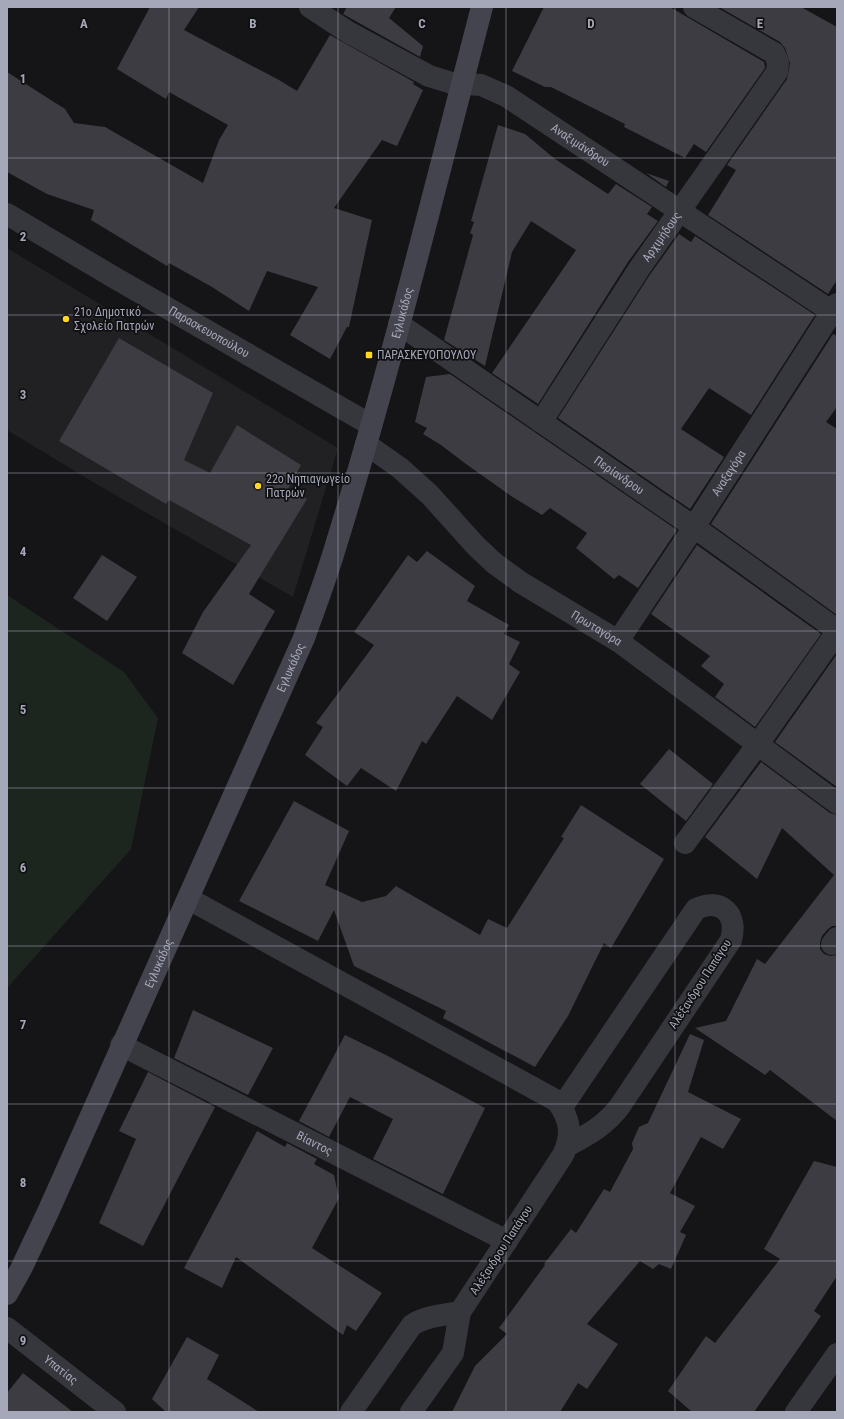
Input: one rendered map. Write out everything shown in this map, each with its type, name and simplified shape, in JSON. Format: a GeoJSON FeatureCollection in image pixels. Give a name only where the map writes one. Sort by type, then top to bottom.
{"type":"FeatureCollection","features":[{"type":"Feature","properties":{"kind":"main road","name":"Εγλυκάδος"},"geometry":{"type":"LineString","coordinates":[[7,1294],[21,1269],[121,1045],[189,899],[304,638],[336,546],[369,434],[482,7]]}},
{"type":"Feature","properties":{"kind":"street","name":"Αναξιμάνδρου"},"geometry":{"type":"LineString","coordinates":[[310,7],[348,32],[420,72],[442,81],[481,85],[506,96],[680,211],[835,310]]}},
{"type":"Feature","properties":{"kind":"street","name":"Αρχιμήδους"},"geometry":{"type":"LineString","coordinates":[[541,422],[639,269],[777,72],[778,62],[774,53],[694,7]]}},
{"type":"Feature","properties":{"kind":"street","name":"Παρασκευοπούλου"},"geometry":{"type":"LineString","coordinates":[[7,214],[115,278],[369,434]]}},
{"type":"Feature","properties":{"kind":"street","name":"Αναξαγόρα"},"geometry":{"type":"LineString","coordinates":[[618,641],[835,310]]}},
{"type":"Feature","properties":{"kind":"street","name":"Περίανδρου"},"geometry":{"type":"LineString","coordinates":[[399,324],[694,527],[837,631]]}},
{"type":"Feature","properties":{"kind":"street","name":"Πρωταγόρα"},"geometry":{"type":"LineString","coordinates":[[369,434],[400,468],[424,490],[494,562],[520,582],[618,641],[837,804]]}},
{"type":"Feature","properties":{"kind":"street"},"geometry":{"type":"LineString","coordinates":[[685,843],[758,744],[837,631]]}},
{"type":"Feature","properties":{"kind":"street"},"geometry":{"type":"LineString","coordinates":[[189,899],[559,1104]]}},
{"type":"Feature","properties":{"kind":"street","name":"Αλέξανδρου Παπάγου"},"geometry":{"type":"LineString","coordinates":[[411,1412],[453,1353],[460,1312],[563,1155],[567,1146],[569,1126],[566,1116],[559,1104],[696,909],[711,904],[719,906],[727,912],[732,921],[734,930],[731,940],[614,1113],[601,1127],[567,1146]]}},
{"type":"Feature","properties":{"kind":"street","name":"Βίαντος"},"geometry":{"type":"LineString","coordinates":[[121,1045],[507,1241]]}},
{"type":"Feature","properties":{"kind":"street"},"geometry":{"type":"LineString","coordinates":[[351,1412],[412,1325],[423,1319],[460,1312]]}},
{"type":"Feature","properties":{"kind":"street","name":"Υπατίας"},"geometry":{"type":"LineString","coordinates":[[7,1328],[115,1412]]}},
{"type":"Feature","properties":{"kind":"street"},"geometry":{"type":"LineString","coordinates":[[796,1412],[837,1354]]}},
{"type":"Feature","properties":{"kind":"shaded area","name":"21ο Δημοτικό Σχολείο Πατρών"},"geometry":{"type":"Polygon","coordinates":[[[7,248],[338,448],[293,597],[98,485],[7,430],[7,248]]]}},
{"type":"Feature","properties":{"kind":"shaded area"},"geometry":{"type":"Polygon","coordinates":[[[7,595],[124,672],[158,718],[131,849],[7,988],[7,595]]]}},
{"type":"Feature","properties":{"kind":"building"},"geometry":{"type":"Polygon","coordinates":[[[150,7],[199,7],[184,30],[297,91],[330,35],[414,82],[413,84],[423,90],[397,146],[382,140],[334,208],[372,220],[349,327],[347,327],[330,359],[290,335],[318,287],[267,271],[249,311],[212,287],[169,263],[167,266],[91,220],[94,210],[47,194],[7,172],[7,72],[65,109],[74,123],[105,127],[203,183],[219,140],[228,125],[169,92],[166,99],[117,69],[150,7]]]}},
{"type":"Feature","properties":{"kind":"building"},"geometry":{"type":"Polygon","coordinates":[[[347,7],[396,7],[389,18],[423,46],[420,57],[343,14],[347,7]]]}},
{"type":"Feature","properties":{"kind":"building"},"geometry":{"type":"Polygon","coordinates":[[[544,7],[670,7],[764,62],[765,68],[706,152],[694,144],[685,158],[624,127],[625,124],[551,87],[545,87],[512,71],[544,7]]]}},
{"type":"Feature","properties":{"kind":"building"},"geometry":{"type":"Polygon","coordinates":[[[719,7],[801,7],[837,27],[837,280],[828,294],[708,215],[736,170],[727,165],[787,79],[790,63],[785,48],[780,42],[719,7]]]}},
{"type":"Feature","properties":{"kind":"building"},"geometry":{"type":"Polygon","coordinates":[[[498,125],[525,134],[555,159],[608,194],[616,184],[652,207],[647,214],[658,221],[628,262],[538,404],[492,373],[576,250],[531,221],[512,252],[485,366],[444,340],[473,235],[470,233],[474,222],[471,221],[498,125]]]}},
{"type":"Feature","properties":{"kind":"building"},"geometry":{"type":"Polygon","coordinates":[[[646,173],[669,181],[666,187],[646,173]]]}},
{"type":"Feature","properties":{"kind":"building"},"geometry":{"type":"Polygon","coordinates":[[[679,234],[691,242],[695,236],[815,315],[751,415],[709,388],[681,429],[724,457],[690,509],[558,418],[649,276],[679,234]]]}},
{"type":"Feature","properties":{"kind":"building"},"geometry":{"type":"Polygon","coordinates":[[[833,334],[837,336],[837,407],[826,422],[837,429],[837,615],[711,524],[833,334]]]}},
{"type":"Feature","properties":{"kind":"building"},"geometry":{"type":"Polygon","coordinates":[[[119,338],[213,393],[184,460],[210,473],[237,425],[301,465],[288,489],[307,499],[249,594],[275,611],[233,685],[182,653],[203,612],[251,545],[169,500],[166,504],[59,441],[119,338]]]}},
{"type":"Feature","properties":{"kind":"building"},"geometry":{"type":"Polygon","coordinates":[[[450,374],[677,530],[638,588],[619,575],[614,579],[576,548],[587,533],[550,508],[542,515],[511,496],[441,445],[423,434],[427,428],[415,422],[426,377],[450,374]]]}},
{"type":"Feature","properties":{"kind":"building"},"geometry":{"type":"Polygon","coordinates":[[[697,545],[821,634],[755,727],[715,697],[724,684],[701,666],[710,656],[651,614],[697,545]]]}},
{"type":"Feature","properties":{"kind":"building"},"geometry":{"type":"Polygon","coordinates":[[[427,551],[475,586],[467,601],[509,625],[504,634],[520,642],[509,664],[520,672],[492,720],[457,696],[426,744],[422,741],[396,791],[361,768],[347,786],[305,755],[323,727],[316,723],[374,645],[354,632],[408,555],[417,562],[427,551]]]}},
{"type":"Feature","properties":{"kind":"building"},"geometry":{"type":"Polygon","coordinates":[[[102,555],[137,577],[107,621],[73,598],[102,555]]]}},
{"type":"Feature","properties":{"kind":"building"},"geometry":{"type":"Polygon","coordinates":[[[837,654],[837,787],[775,742],[837,654]]]}},
{"type":"Feature","properties":{"kind":"building"},"geometry":{"type":"Polygon","coordinates":[[[669,749],[713,784],[686,821],[640,784],[669,749]]]}},
{"type":"Feature","properties":{"kind":"building"},"geometry":{"type":"Polygon","coordinates":[[[761,762],[830,813],[837,815],[837,926],[832,926],[822,936],[820,949],[824,954],[830,956],[837,955],[837,1121],[770,1070],[765,1075],[695,1028],[726,1021],[757,959],[765,964],[834,875],[782,828],[757,879],[705,837],[761,762]]]}},
{"type":"Feature","properties":{"kind":"building"},"geometry":{"type":"Polygon","coordinates":[[[294,801],[349,831],[325,885],[362,902],[386,896],[396,886],[480,935],[488,919],[507,928],[564,838],[561,837],[581,805],[664,859],[611,948],[604,943],[568,1016],[535,1067],[443,1018],[446,1011],[354,966],[334,910],[318,941],[239,901],[294,801]]]}},
{"type":"Feature","properties":{"kind":"building"},"geometry":{"type":"Polygon","coordinates":[[[193,1010],[273,1048],[248,1095],[174,1058],[193,1010]]]}},
{"type":"Feature","properties":{"kind":"building"},"geometry":{"type":"Polygon","coordinates":[[[690,1034],[704,1040],[688,1092],[741,1119],[723,1149],[701,1137],[670,1193],[695,1206],[680,1232],[686,1235],[671,1269],[659,1264],[653,1269],[640,1261],[587,1324],[618,1344],[587,1389],[578,1383],[560,1412],[452,1412],[475,1366],[507,1334],[499,1328],[545,1265],[544,1264],[571,1229],[576,1233],[604,1189],[610,1192],[633,1149],[632,1143],[639,1127],[648,1123],[690,1034]]]}},
{"type":"Feature","properties":{"kind":"building"},"geometry":{"type":"Polygon","coordinates":[[[345,1035],[386,1055],[485,1108],[443,1194],[373,1159],[393,1119],[350,1097],[329,1137],[299,1121],[345,1035]]]}},
{"type":"Feature","properties":{"kind":"building"},"geometry":{"type":"Polygon","coordinates":[[[148,1072],[215,1107],[143,1246],[99,1223],[136,1139],[119,1131],[148,1072]]]}},
{"type":"Feature","properties":{"kind":"building"},"geometry":{"type":"Polygon","coordinates":[[[257,1131],[285,1147],[287,1143],[317,1159],[314,1164],[334,1175],[339,1198],[312,1248],[382,1293],[356,1331],[347,1325],[343,1335],[236,1257],[222,1288],[184,1268],[257,1131]]]}},
{"type":"Feature","properties":{"kind":"building"},"geometry":{"type":"Polygon","coordinates":[[[814,1161],[837,1167],[837,1276],[814,1311],[821,1316],[754,1412],[692,1412],[668,1391],[706,1336],[715,1343],[780,1259],[764,1249],[814,1161]]]}},
{"type":"Feature","properties":{"kind":"building"},"geometry":{"type":"Polygon","coordinates":[[[187,1337],[219,1355],[207,1379],[259,1412],[166,1412],[152,1399],[187,1337]]]}},
{"type":"Feature","properties":{"kind":"building"},"geometry":{"type":"Polygon","coordinates":[[[23,1373],[73,1412],[7,1412],[7,1393],[23,1373]]]}},
{"type":"Feature","properties":{"kind":"place","name":"21ο Δημοτικό Σχολείο Πατρών"},"geometry":{"type":"Point","coordinates":[66,319]}},
{"type":"Feature","properties":{"kind":"place","name":"ΠΑΡΑΣΚΕΥΟΠΟΥΛΟΥ"},"geometry":{"type":"Point","coordinates":[369,355]}},
{"type":"Feature","properties":{"kind":"place","name":"22ο Νηπιαγωγείο Πατρών"},"geometry":{"type":"Point","coordinates":[258,486]}}]}
